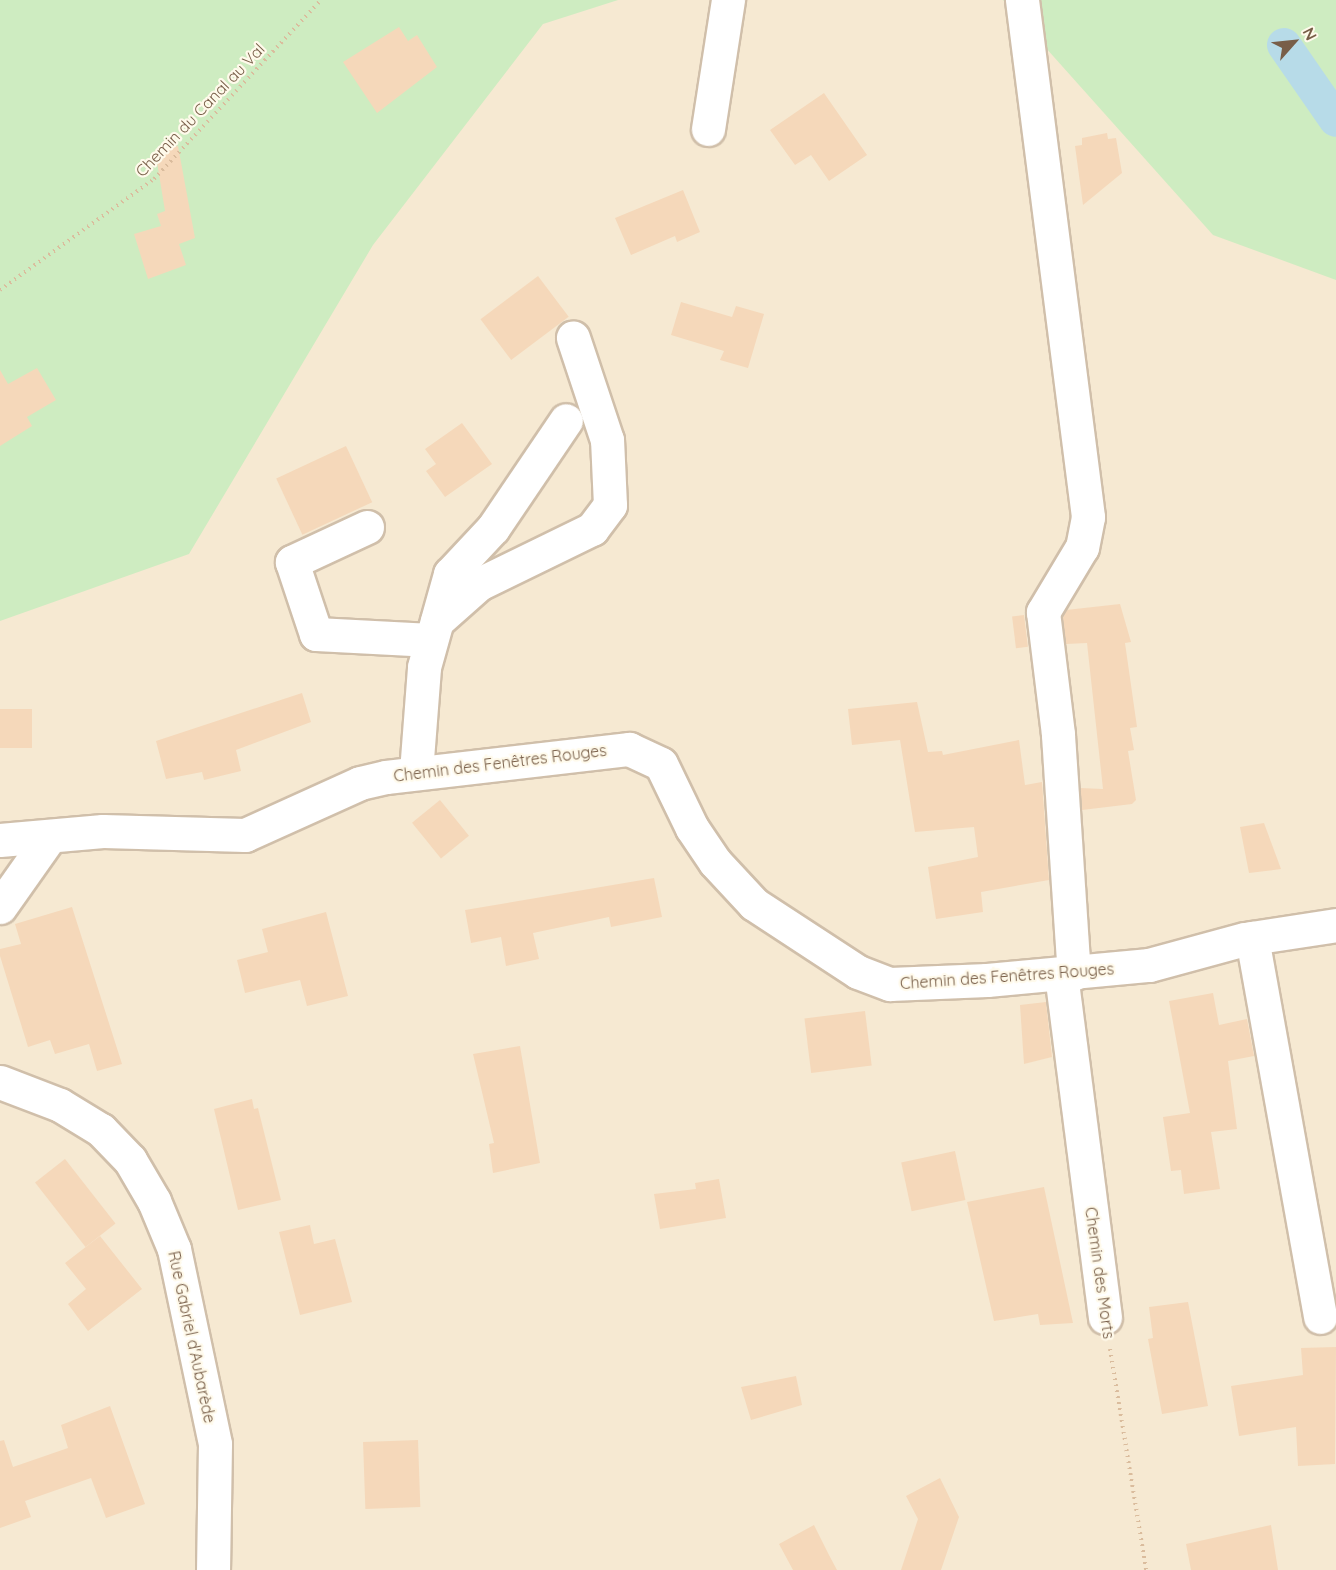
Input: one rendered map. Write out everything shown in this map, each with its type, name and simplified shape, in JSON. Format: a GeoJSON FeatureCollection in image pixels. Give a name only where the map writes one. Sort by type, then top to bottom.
{"type":"FeatureCollection","features":[{"type":"Feature","properties":{"kind":"street"},"geometry":{"type":"LineString","coordinates":[[708,129],[728,0]]}},
{"type":"Feature","properties":{"kind":"street","name":"Chemin des Morts"},"geometry":{"type":"LineString","coordinates":[[1022,0],[1088,517],[1082,547],[1043,612],[1058,735],[1067,974],[1105,1317]]}},
{"type":"Feature","properties":{"kind":"street"},"geometry":{"type":"LineString","coordinates":[[367,526],[292,562],[316,634],[434,631],[479,584],[592,529],[610,505],[607,440],[573,338]]}},
{"type":"Feature","properties":{"kind":"street"},"geometry":{"type":"LineString","coordinates":[[416,772],[424,667],[450,574],[493,528],[566,420]]}},
{"type":"Feature","properties":{"kind":"street","name":"Chemin des Fenêtres Rouges"},"geometry":{"type":"LineString","coordinates":[[0,840],[48,839],[103,831],[245,835],[360,783],[416,772],[577,752],[628,749],[649,755],[673,781],[692,828],[715,862],[746,896],[858,972],[890,984],[1067,974],[1149,965],[1252,938],[1336,925]]}},
{"type":"Feature","properties":{"kind":"street"},"geometry":{"type":"LineString","coordinates":[[0,907],[48,839]]}},
{"type":"Feature","properties":{"kind":"street"},"geometry":{"type":"LineString","coordinates":[[1252,938],[1320,1317]]}},
{"type":"Feature","properties":{"kind":"street","name":"Rue Gabriel d'Aubarède"},"geometry":{"type":"LineString","coordinates":[[0,1082],[60,1105],[101,1130],[130,1160],[154,1201],[174,1249],[215,1444],[213,1570]]}},
{"type":"Feature","properties":{"kind":"path","name":"Chemin du Canal au Val"},"geometry":{"type":"LineString","coordinates":[[0,290],[154,179],[321,0]]}},
{"type":"Feature","properties":{"kind":"path","name":"Chemin des Morts"},"geometry":{"type":"LineString","coordinates":[[1105,1317],[1146,1570]]}},
{"type":"Feature","properties":{"kind":"shaded area"},"geometry":{"type":"Polygon","coordinates":[[[0,0],[1336,0],[1336,1570],[0,1570],[0,0]]]}},
{"type":"Feature","properties":{"kind":"green space"},"geometry":{"type":"Polygon","coordinates":[[[0,0],[618,0],[543,24],[373,245],[189,554],[0,621],[0,0]]]}},
{"type":"Feature","properties":{"kind":"green space"},"geometry":{"type":"Polygon","coordinates":[[[1003,0],[1336,0],[1336,280],[1213,235],[1003,0]]]}},
{"type":"Feature","properties":{"kind":"building"},"geometry":{"type":"Polygon","coordinates":[[[399,27],[408,41],[417,35],[437,67],[377,113],[343,62],[399,27]]]}},
{"type":"Feature","properties":{"kind":"building"},"geometry":{"type":"Polygon","coordinates":[[[824,93],[867,155],[829,181],[811,155],[795,165],[770,130],[824,93]]]}},
{"type":"Feature","properties":{"kind":"building"},"geometry":{"type":"Polygon","coordinates":[[[1107,133],[1108,139],[1116,138],[1122,173],[1083,205],[1075,146],[1082,145],[1082,138],[1107,133]]]}},
{"type":"Feature","properties":{"kind":"building"},"geometry":{"type":"Polygon","coordinates":[[[178,146],[195,238],[179,244],[186,265],[148,279],[134,234],[161,226],[157,214],[165,211],[155,150],[178,146]]]}},
{"type":"Feature","properties":{"kind":"building"},"geometry":{"type":"Polygon","coordinates":[[[683,190],[700,232],[677,242],[675,236],[631,255],[615,218],[683,190]]]}},
{"type":"Feature","properties":{"kind":"building"},"geometry":{"type":"Polygon","coordinates":[[[538,276],[569,317],[511,360],[480,319],[538,276]]]}},
{"type":"Feature","properties":{"kind":"building"},"geometry":{"type":"Polygon","coordinates":[[[681,302],[732,317],[736,306],[764,314],[748,368],[720,360],[724,351],[671,335],[681,302]]]}},
{"type":"Feature","properties":{"kind":"building"},"geometry":{"type":"Polygon","coordinates":[[[37,368],[56,400],[27,417],[32,426],[0,446],[0,370],[8,384],[37,368]]]}},
{"type":"Feature","properties":{"kind":"building"},"geometry":{"type":"Polygon","coordinates":[[[462,423],[492,464],[445,497],[426,471],[436,464],[425,449],[462,423]]]}},
{"type":"Feature","properties":{"kind":"building"},"geometry":{"type":"Polygon","coordinates":[[[346,446],[372,502],[302,535],[276,479],[346,446]]]}},
{"type":"Feature","properties":{"kind":"building"},"geometry":{"type":"Polygon","coordinates":[[[1120,604],[1131,642],[1125,643],[1137,727],[1130,728],[1134,750],[1128,751],[1136,800],[1132,804],[1082,810],[1080,788],[1103,789],[1087,643],[1066,644],[1062,616],[1066,610],[1120,604]]]}},
{"type":"Feature","properties":{"kind":"building"},"geometry":{"type":"Polygon","coordinates":[[[1024,615],[1028,647],[1016,648],[1012,616],[1024,615]]]}},
{"type":"Feature","properties":{"kind":"building"},"geometry":{"type":"Polygon","coordinates":[[[302,693],[311,722],[236,750],[241,771],[204,780],[202,772],[166,779],[156,741],[302,693]]]}},
{"type":"Feature","properties":{"kind":"building"},"geometry":{"type":"Polygon","coordinates":[[[917,702],[928,752],[942,751],[943,755],[1019,740],[1025,785],[1042,782],[1049,880],[981,892],[983,912],[936,919],[928,867],[978,857],[974,827],[915,832],[900,740],[852,745],[848,709],[917,702]]]}},
{"type":"Feature","properties":{"kind":"building"},"geometry":{"type":"Polygon","coordinates":[[[0,709],[32,709],[32,748],[0,748],[0,709]]]}},
{"type":"Feature","properties":{"kind":"building"},"geometry":{"type":"Polygon","coordinates":[[[440,800],[469,836],[441,858],[412,823],[440,800]]]}},
{"type":"Feature","properties":{"kind":"building"},"geometry":{"type":"Polygon","coordinates":[[[1264,823],[1281,869],[1249,873],[1240,827],[1264,823]]]}},
{"type":"Feature","properties":{"kind":"building"},"geometry":{"type":"Polygon","coordinates":[[[654,878],[662,917],[611,927],[609,917],[533,933],[539,959],[506,966],[501,937],[471,943],[465,910],[654,878]]]}},
{"type":"Feature","properties":{"kind":"building"},"geometry":{"type":"Polygon","coordinates":[[[72,907],[122,1064],[97,1071],[89,1044],[55,1054],[50,1040],[28,1047],[0,956],[0,949],[21,944],[15,924],[72,907]]]}},
{"type":"Feature","properties":{"kind":"building"},"geometry":{"type":"Polygon","coordinates":[[[326,912],[348,996],[307,1006],[300,980],[245,993],[237,960],[268,952],[262,929],[326,912]]]}},
{"type":"Feature","properties":{"kind":"building"},"geometry":{"type":"Polygon","coordinates":[[[1213,993],[1219,1025],[1247,1019],[1254,1056],[1228,1061],[1237,1129],[1211,1132],[1220,1189],[1184,1194],[1181,1170],[1171,1171],[1163,1117],[1190,1113],[1169,1001],[1213,993]]]}},
{"type":"Feature","properties":{"kind":"building"},"geometry":{"type":"Polygon","coordinates":[[[1046,1002],[1052,1057],[1024,1064],[1020,1005],[1046,1002]]]}},
{"type":"Feature","properties":{"kind":"building"},"geometry":{"type":"Polygon","coordinates":[[[865,1011],[872,1066],[811,1073],[804,1018],[865,1011]]]}},
{"type":"Feature","properties":{"kind":"building"},"geometry":{"type":"Polygon","coordinates":[[[520,1046],[540,1163],[493,1173],[489,1144],[494,1143],[473,1054],[520,1046]]]}},
{"type":"Feature","properties":{"kind":"building"},"geometry":{"type":"Polygon","coordinates":[[[252,1099],[254,1109],[258,1108],[281,1200],[238,1210],[214,1109],[252,1099]]]}},
{"type":"Feature","properties":{"kind":"building"},"geometry":{"type":"Polygon","coordinates":[[[955,1151],[965,1200],[912,1211],[901,1162],[955,1151]]]}},
{"type":"Feature","properties":{"kind":"building"},"geometry":{"type":"Polygon","coordinates":[[[65,1159],[115,1224],[86,1247],[35,1182],[65,1159]]]}},
{"type":"Feature","properties":{"kind":"building"},"geometry":{"type":"Polygon","coordinates":[[[719,1179],[726,1218],[660,1229],[654,1194],[696,1189],[695,1183],[719,1179]]]}},
{"type":"Feature","properties":{"kind":"building"},"geometry":{"type":"Polygon","coordinates":[[[1044,1187],[1073,1323],[1040,1325],[1038,1314],[994,1321],[967,1202],[1044,1187]]]}},
{"type":"Feature","properties":{"kind":"building"},"geometry":{"type":"Polygon","coordinates":[[[310,1225],[314,1244],[335,1239],[352,1302],[300,1315],[279,1232],[310,1225]]]}},
{"type":"Feature","properties":{"kind":"building"},"geometry":{"type":"Polygon","coordinates":[[[100,1236],[142,1289],[88,1331],[68,1304],[86,1289],[65,1263],[100,1236]]]}},
{"type":"Feature","properties":{"kind":"building"},"geometry":{"type":"Polygon","coordinates":[[[1188,1302],[1208,1406],[1162,1414],[1148,1339],[1153,1338],[1149,1307],[1188,1302]]]}},
{"type":"Feature","properties":{"kind":"building"},"geometry":{"type":"Polygon","coordinates":[[[1336,1347],[1335,1464],[1298,1466],[1296,1427],[1239,1436],[1231,1386],[1303,1375],[1301,1348],[1336,1347]]]}},
{"type":"Feature","properties":{"kind":"building"},"geometry":{"type":"Polygon","coordinates":[[[796,1376],[802,1405],[751,1420],[741,1387],[796,1376]]]}},
{"type":"Feature","properties":{"kind":"building"},"geometry":{"type":"Polygon","coordinates":[[[110,1406],[145,1504],[106,1518],[91,1478],[25,1501],[31,1517],[0,1528],[0,1441],[4,1440],[13,1467],[68,1448],[61,1425],[110,1406]]]}},
{"type":"Feature","properties":{"kind":"building"},"geometry":{"type":"Polygon","coordinates":[[[418,1440],[420,1507],[365,1509],[363,1442],[418,1440]]]}},
{"type":"Feature","properties":{"kind":"building"},"geometry":{"type":"Polygon","coordinates":[[[940,1478],[959,1517],[941,1570],[901,1570],[918,1519],[906,1496],[940,1478]]]}},
{"type":"Feature","properties":{"kind":"building"},"geometry":{"type":"Polygon","coordinates":[[[814,1525],[837,1570],[793,1570],[779,1544],[814,1525]]]}},
{"type":"Feature","properties":{"kind":"building"},"geometry":{"type":"Polygon","coordinates":[[[1271,1525],[1278,1570],[1191,1570],[1186,1544],[1271,1525]]]}},
{"type":"Feature","properties":{"kind":"waterway"},"geometry":{"type":"LineString","coordinates":[[1284,45],[1336,120]]}}]}
